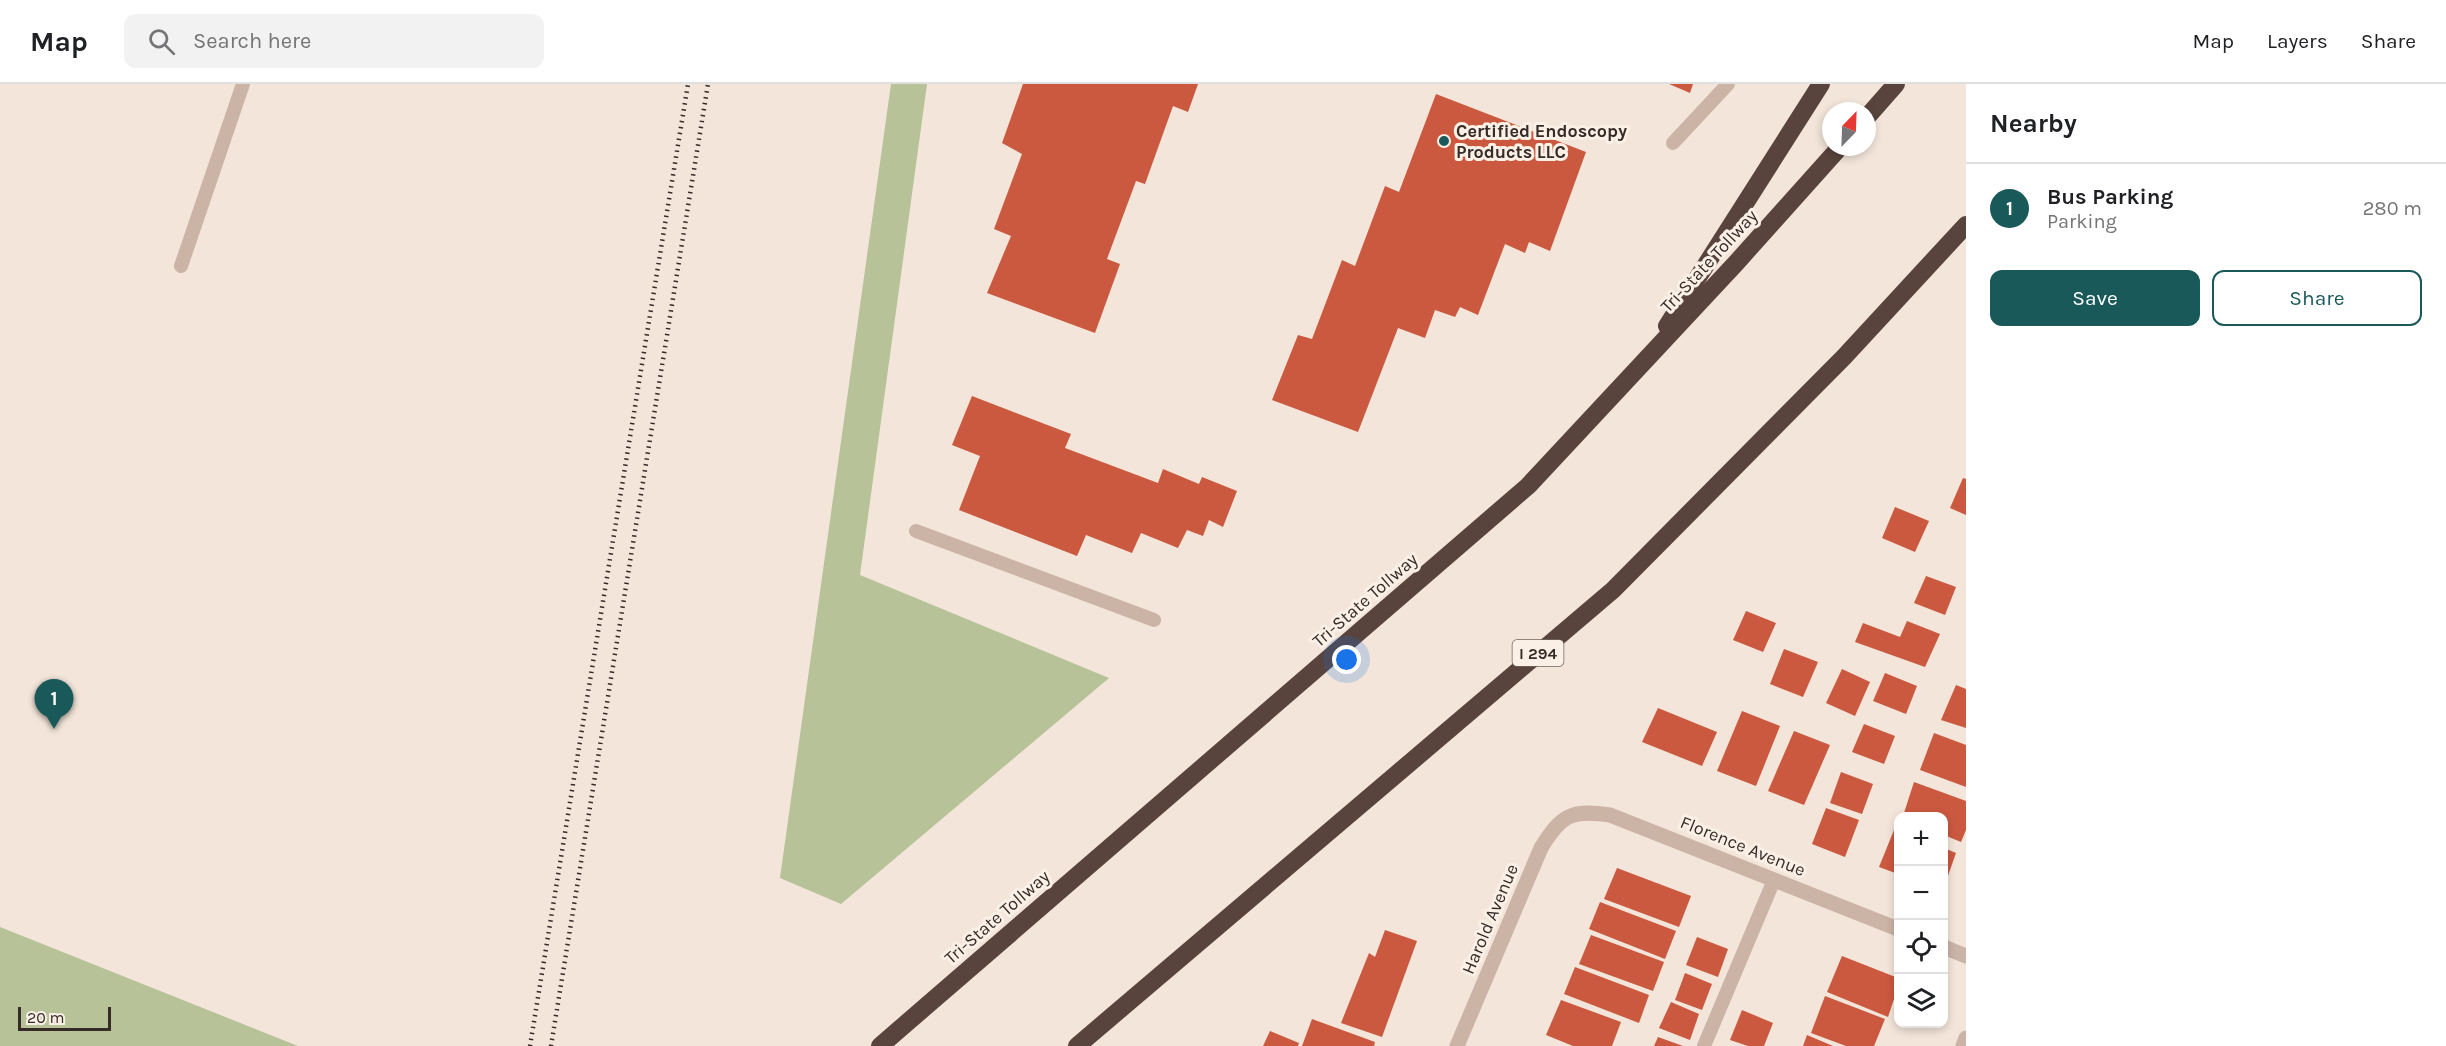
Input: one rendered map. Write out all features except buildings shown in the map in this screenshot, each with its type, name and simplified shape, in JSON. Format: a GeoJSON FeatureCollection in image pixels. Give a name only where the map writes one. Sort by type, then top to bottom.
{"type":"FeatureCollection","features":[{"type":"Feature","properties":{"kind":"highway"},"geometry":{"type":"LineString","coordinates":[[1641,365],[1821,84]]}},
{"type":"Feature","properties":{"kind":"highway"},"geometry":{"type":"LineString","coordinates":[[1876,107],[1896,84]]}},
{"type":"Feature","properties":{"kind":"highway","name":"Tri-State Tollway"},"geometry":{"type":"LineString","coordinates":[[880,1046],[1528,486],[1737,262],[1832,156]]}},
{"type":"Feature","properties":{"kind":"highway","name":"I 294"},"geometry":{"type":"LineString","coordinates":[[1077,1046],[1613,590],[1844,357],[1966,225]]}},
{"type":"Feature","properties":{"kind":"street","name":"Florence Avenue"},"geometry":{"type":"LineString","coordinates":[[1570,815],[1589,812],[1610,815],[1894,927]]}},
{"type":"Feature","properties":{"kind":"street","name":"Harold Avenue"},"geometry":{"type":"LineString","coordinates":[[1458,1046],[1541,848],[1554,827],[1570,815]]}},
{"type":"Feature","properties":{"kind":"street"},"geometry":{"type":"LineString","coordinates":[[1948,949],[1966,956]]}},
{"type":"Feature","properties":{"kind":"street"},"geometry":{"type":"LineString","coordinates":[[1963,1046],[1966,1038]]}},
{"type":"Feature","properties":{"kind":"lane"},"geometry":{"type":"LineString","coordinates":[[181,266],[243,84]]}},
{"type":"Feature","properties":{"kind":"lane"},"geometry":{"type":"LineString","coordinates":[[1672,143],[1728,84]]}},
{"type":"Feature","properties":{"kind":"lane"},"geometry":{"type":"LineString","coordinates":[[916,531],[1154,620]]}},
{"type":"Feature","properties":{"kind":"lane"},"geometry":{"type":"LineString","coordinates":[[1704,1046],[1774,880]]}},
{"type":"Feature","properties":{"kind":"green space"},"geometry":{"type":"Polygon","coordinates":[[[891,84],[927,84],[860,575],[1109,678],[841,904],[780,878],[891,84]]]}},
{"type":"Feature","properties":{"kind":"green space"},"geometry":{"type":"Polygon","coordinates":[[[0,927],[298,1046],[0,1046],[0,927]]]}},
{"type":"Feature","properties":{"kind":"railway"},"geometry":{"type":"LineString","coordinates":[[530,1046],[688,84]]}},
{"type":"Feature","properties":{"kind":"railway"},"geometry":{"type":"LineString","coordinates":[[551,1046],[708,84]]}},
{"type":"Feature","properties":{"kind":"place","name":"Certified Endoscopy Products LLC"},"geometry":{"type":"Point","coordinates":[1444,141]}},
{"type":"Feature","properties":{"kind":"place","name":"Bus Parking"},"geometry":{"type":"Point","coordinates":[54,729]}}]}
